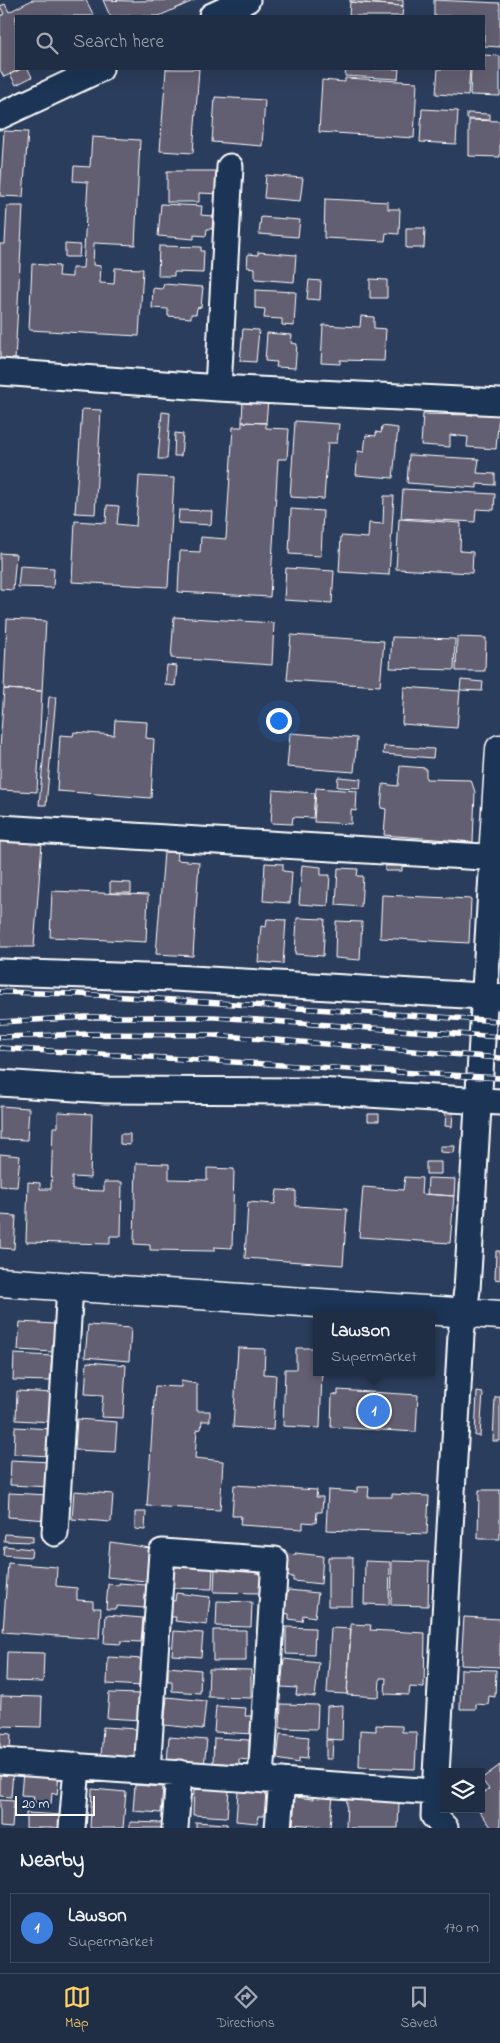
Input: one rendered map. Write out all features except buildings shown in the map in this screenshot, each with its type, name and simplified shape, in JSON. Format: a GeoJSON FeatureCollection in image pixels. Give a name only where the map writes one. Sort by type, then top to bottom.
{"type":"FeatureCollection","features":[{"type":"Feature","properties":{"kind":"street"},"geometry":{"type":"LineString","coordinates":[[214,15],[247,0]]}},
{"type":"Feature","properties":{"kind":"street"},"geometry":{"type":"LineString","coordinates":[[0,116],[98,70]]}},
{"type":"Feature","properties":{"kind":"street"},"geometry":{"type":"LineString","coordinates":[[218,388],[230,167]]}},
{"type":"Feature","properties":{"kind":"street"},"geometry":{"type":"LineString","coordinates":[[0,372],[218,388],[500,402]]}},
{"type":"Feature","properties":{"kind":"street"},"geometry":{"type":"LineString","coordinates":[[444,1828],[434,1816],[435,1792],[463,1312],[489,1101],[500,749]]}},
{"type":"Feature","properties":{"kind":"street"},"geometry":{"type":"LineString","coordinates":[[0,828],[496,857]]}},
{"type":"Feature","properties":{"kind":"street"},"geometry":{"type":"LineString","coordinates":[[0,972],[174,978],[492,996]]}},
{"type":"Feature","properties":{"kind":"street"},"geometry":{"type":"LineString","coordinates":[[0,1083],[106,1090],[318,1091],[489,1101]]}},
{"type":"Feature","properties":{"kind":"street"},"geometry":{"type":"LineString","coordinates":[[0,1282],[500,1315]]}},
{"type":"Feature","properties":{"kind":"street"},"geometry":{"type":"LineString","coordinates":[[55,1534],[70,1286]]}},
{"type":"Feature","properties":{"kind":"street"},"geometry":{"type":"LineString","coordinates":[[147,1771],[162,1552],[276,1560],[272,1780],[278,1828]]}},
{"type":"Feature","properties":{"kind":"street"},"geometry":{"type":"LineString","coordinates":[[0,1761],[435,1792]]}},
{"type":"Feature","properties":{"kind":"street"},"geometry":{"type":"LineString","coordinates":[[72,1828],[76,1766]]}},
{"type":"Feature","properties":{"kind":"street"},"geometry":{"type":"LineString","coordinates":[[175,1828],[179,1774]]}},
{"type":"Feature","properties":{"kind":"railway"},"geometry":{"type":"LineString","coordinates":[[0,992],[79,994],[500,1021]]}},
{"type":"Feature","properties":{"kind":"railway"},"geometry":{"type":"LineString","coordinates":[[0,1022],[86,1017],[214,1017],[500,1037]]}},
{"type":"Feature","properties":{"kind":"railway"},"geometry":{"type":"LineString","coordinates":[[0,1037],[89,1034],[213,1035],[500,1058]]}},
{"type":"Feature","properties":{"kind":"railway"},"geometry":{"type":"LineString","coordinates":[[0,1048],[500,1078]]}},
{"type":"Feature","properties":{"kind":"place","name":"Lawson"},"geometry":{"type":"Point","coordinates":[374,1411]}}]}
